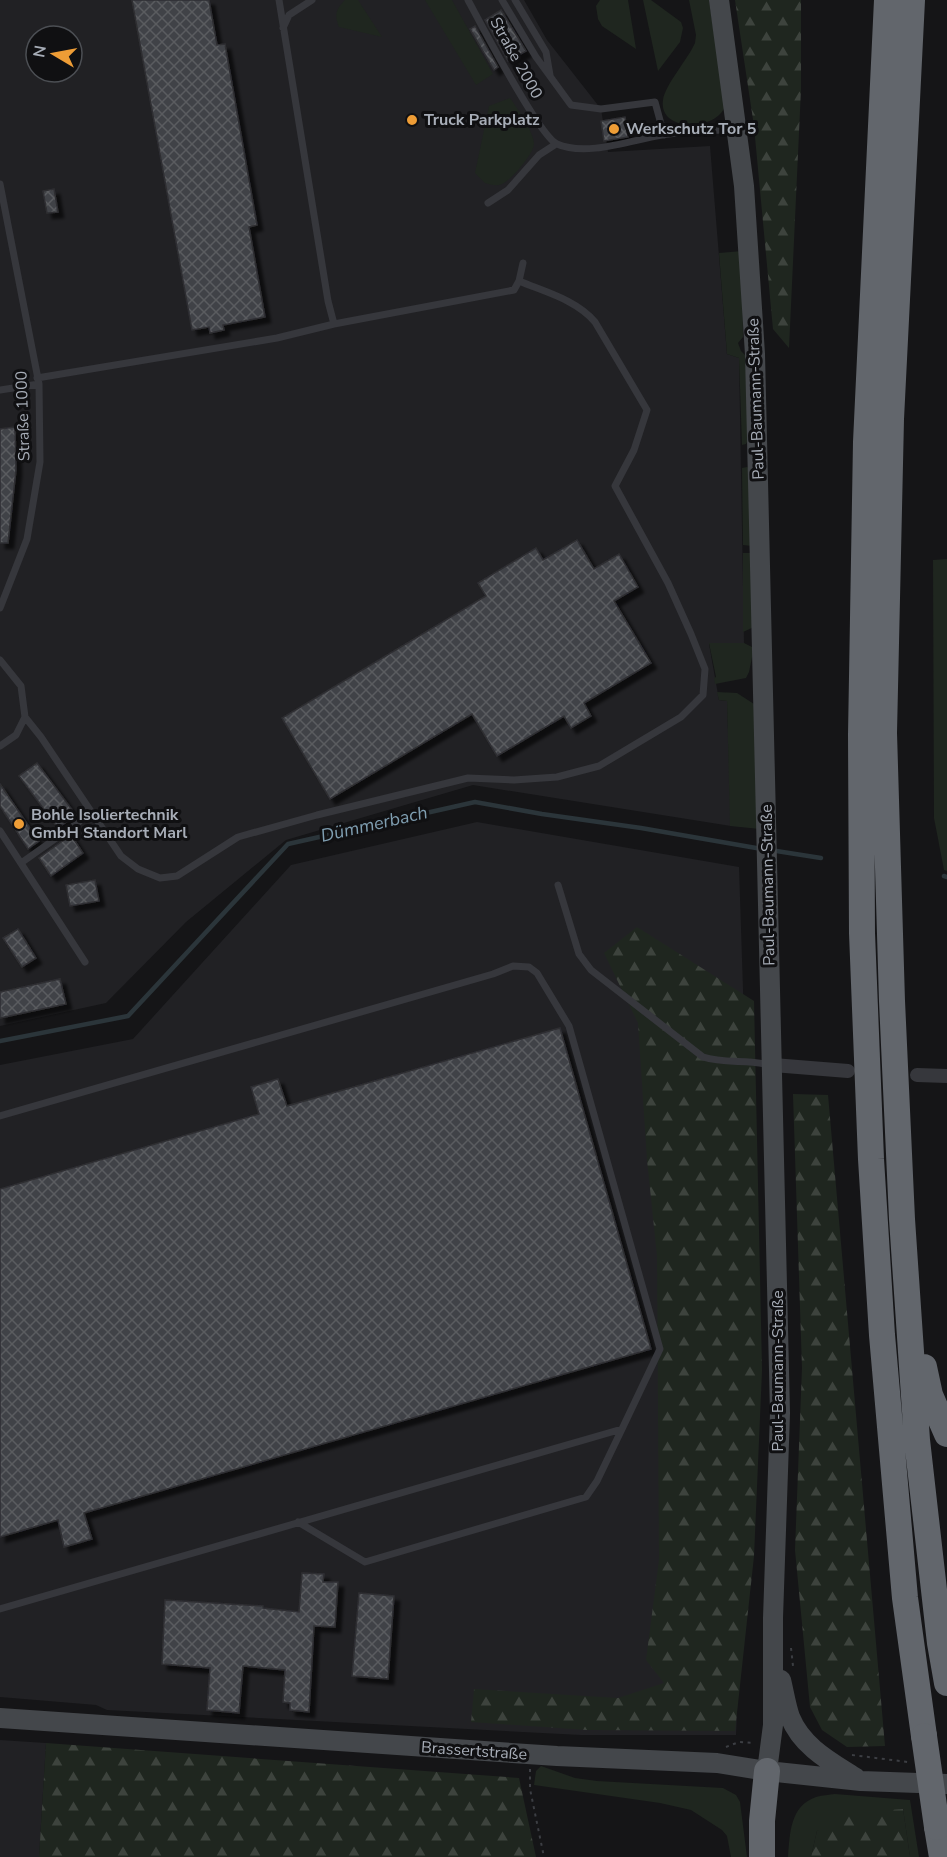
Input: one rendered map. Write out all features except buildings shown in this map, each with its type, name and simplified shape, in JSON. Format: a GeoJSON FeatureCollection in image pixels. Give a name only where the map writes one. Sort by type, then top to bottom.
{"type":"FeatureCollection","features":[{"type":"Feature","properties":{"kind":"highway"},"geometry":{"type":"LineString","coordinates":[[887,0],[866,442],[861,735],[862,933],[870,1159],[882,1335],[905,1598],[942,1857]]}},
{"type":"Feature","properties":{"kind":"highway"},"geometry":{"type":"LineString","coordinates":[[912,0],[891,419],[884,733],[892,1001],[902,1219],[917,1440],[930,1567],[947,1683]]}},
{"type":"Feature","properties":{"kind":"highway"},"geometry":{"type":"LineString","coordinates":[[902,1219],[915,1283],[924,1365],[930,1395],[947,1434]]}},
{"type":"Feature","properties":{"kind":"highway"},"geometry":{"type":"LineString","coordinates":[[762,1857],[762,1821],[767,1771]]}},
{"type":"Feature","properties":{"kind":"main road","name":"Paul-Baumann-Straße"},"geometry":{"type":"LineString","coordinates":[[719,0],[738,129],[748,227],[754,322],[780,1413],[773,1725],[767,1771]]}},
{"type":"Feature","properties":{"kind":"main road"},"geometry":{"type":"LineString","coordinates":[[774,1654],[791,1718],[797,1729],[817,1753],[861,1781]]}},
{"type":"Feature","properties":{"kind":"main road","name":"Brassertstraße"},"geometry":{"type":"LineString","coordinates":[[0,1718],[530,1754],[717,1763],[861,1781],[947,1784]]}},
{"type":"Feature","properties":{"kind":"street"},"geometry":{"type":"LineString","coordinates":[[773,1065],[848,1071]]}},
{"type":"Feature","properties":{"kind":"street"},"geometry":{"type":"LineString","coordinates":[[917,1075],[947,1076]]}},
{"type":"Feature","properties":{"kind":"lane"},"geometry":{"type":"LineString","coordinates":[[279,0],[328,301],[334,324]]}},
{"type":"Feature","properties":{"kind":"lane"},"geometry":{"type":"LineString","coordinates":[[283,29],[289,15],[312,0]]}},
{"type":"Feature","properties":{"kind":"lane","name":"Straße 2000"},"geometry":{"type":"LineString","coordinates":[[468,0],[537,122],[556,144]]}},
{"type":"Feature","properties":{"kind":"lane","name":"Straße 2000"},"geometry":{"type":"LineString","coordinates":[[502,0],[552,80],[571,105],[601,109],[655,102],[664,135]]}},
{"type":"Feature","properties":{"kind":"lane","name":"Straße 2000"},"geometry":{"type":"LineString","coordinates":[[515,0],[546,52],[552,80]]}},
{"type":"Feature","properties":{"kind":"lane"},"geometry":{"type":"LineString","coordinates":[[488,203],[508,190],[538,155],[556,144],[582,148],[607,147],[664,135],[738,129]]}},
{"type":"Feature","properties":{"kind":"lane","name":"Straße 1000"},"geometry":{"type":"LineString","coordinates":[[0,184],[38,381],[40,462],[27,539],[9,590],[0,608]]}},
{"type":"Feature","properties":{"kind":"lane"},"geometry":{"type":"LineString","coordinates":[[0,390],[38,381],[277,338],[334,324],[514,290],[524,263]]}},
{"type":"Feature","properties":{"kind":"lane"},"geometry":{"type":"LineString","coordinates":[[0,660],[21,686],[25,717],[121,856],[138,869],[160,878],[177,876],[238,837],[317,815],[468,778],[514,780],[557,777],[599,766],[681,717],[703,695],[705,669],[668,583],[615,486],[634,450],[647,410],[587,312],[562,298],[519,281]]}},
{"type":"Feature","properties":{"kind":"lane"},"geometry":{"type":"LineString","coordinates":[[0,746],[16,735],[25,717]]}},
{"type":"Feature","properties":{"kind":"lane"},"geometry":{"type":"LineString","coordinates":[[21,863],[79,822]]}},
{"type":"Feature","properties":{"kind":"lane"},"geometry":{"type":"LineString","coordinates":[[0,831],[85,962]]}},
{"type":"Feature","properties":{"kind":"lane"},"geometry":{"type":"LineString","coordinates":[[558,885],[579,954],[591,970],[703,1057],[711,1060],[758,1061],[773,1065]]}},
{"type":"Feature","properties":{"kind":"lane"},"geometry":{"type":"LineString","coordinates":[[0,1116],[493,974],[513,966],[529,967],[537,973],[569,1026],[660,1349],[597,1481],[586,1497],[365,1562],[298,1522]]}},
{"type":"Feature","properties":{"kind":"lane"},"geometry":{"type":"LineString","coordinates":[[0,1609],[622,1429]]}},
{"type":"Feature","properties":{"kind":"path"},"geometry":{"type":"LineString","coordinates":[[530,1754],[530,1789],[544,1857]]}},
{"type":"Feature","properties":{"kind":"shaded area"},"geometry":{"type":"Polygon","coordinates":[[[0,0],[524,0],[547,40],[601,109],[608,152],[710,146],[727,354],[739,358],[744,643],[709,644],[719,700],[727,701],[731,826],[473,785],[286,840],[186,922],[106,1003],[0,1026],[0,0]]]}},
{"type":"Feature","properties":{"kind":"shaded area"},"geometry":{"type":"Polygon","coordinates":[[[477,822],[739,867],[754,1323],[736,1735],[581,1735],[107,1710],[96,1705],[0,1697],[0,1065],[133,1039],[291,865],[477,822]]]}},
{"type":"Feature","properties":{"kind":"shaded area"},"geometry":{"type":"Polygon","coordinates":[[[0,1740],[46,1743],[39,1857],[0,1857],[0,1740]]]}},
{"type":"Feature","properties":{"kind":"green space"},"geometry":{"type":"Polygon","coordinates":[[[345,0],[358,0],[382,37],[339,27],[337,12],[345,0]]]}},
{"type":"Feature","properties":{"kind":"green space"},"geometry":{"type":"Polygon","coordinates":[[[425,0],[452,0],[493,74],[476,85],[425,0]]]}},
{"type":"Feature","properties":{"kind":"green space"},"geometry":{"type":"Polygon","coordinates":[[[600,0],[628,0],[636,49],[602,26],[598,19],[596,6],[600,0]]]}},
{"type":"Feature","properties":{"kind":"green space"},"geometry":{"type":"Polygon","coordinates":[[[643,0],[651,0],[681,22],[683,28],[680,42],[658,71],[643,0]]]}},
{"type":"Feature","properties":{"kind":"green space"},"geometry":{"type":"Polygon","coordinates":[[[689,0],[709,0],[725,106],[720,114],[711,120],[689,125],[669,118],[664,111],[663,100],[668,87],[695,43],[696,35],[689,0]]]}},
{"type":"Feature","properties":{"kind":"green space"},"geometry":{"type":"Polygon","coordinates":[[[735,0],[801,0],[801,89],[789,348],[773,329],[754,126],[735,0]]]}},
{"type":"Feature","properties":{"kind":"green space"},"geometry":{"type":"Polygon","coordinates":[[[510,98],[531,133],[533,148],[520,168],[509,179],[499,185],[485,183],[475,173],[489,106],[510,98]]]}},
{"type":"Feature","properties":{"kind":"green space"},"geometry":{"type":"Polygon","coordinates":[[[742,251],[743,337],[738,343],[741,351],[747,357],[750,436],[746,444],[742,445],[739,358],[727,354],[719,253],[742,251]]]}},
{"type":"Feature","properties":{"kind":"green space"},"geometry":{"type":"Polygon","coordinates":[[[742,468],[750,468],[752,546],[743,545],[742,468]]]}},
{"type":"Feature","properties":{"kind":"green space"},"geometry":{"type":"Polygon","coordinates":[[[743,553],[752,553],[754,627],[743,632],[743,553]]]}},
{"type":"Feature","properties":{"kind":"green space"},"geometry":{"type":"Polygon","coordinates":[[[947,559],[947,871],[944,870],[934,818],[933,560],[947,559]]]}},
{"type":"Feature","properties":{"kind":"green space"},"geometry":{"type":"Polygon","coordinates":[[[709,643],[744,643],[754,648],[746,678],[715,684],[714,678],[716,677],[709,643]]]}},
{"type":"Feature","properties":{"kind":"green space"},"geometry":{"type":"Polygon","coordinates":[[[717,692],[737,693],[754,704],[760,829],[730,826],[727,701],[719,700],[717,692]]]}},
{"type":"Feature","properties":{"kind":"green space"},"geometry":{"type":"Polygon","coordinates":[[[637,927],[754,1001],[762,1370],[754,1556],[735,1731],[587,1730],[471,1722],[474,1689],[618,1698],[664,1683],[646,1660],[659,1560],[657,1256],[647,1160],[638,1023],[604,953],[637,927]]]}},
{"type":"Feature","properties":{"kind":"green space"},"geometry":{"type":"Polygon","coordinates":[[[793,1094],[828,1095],[885,1746],[847,1747],[822,1730],[810,1707],[795,1550],[802,1368],[793,1094]]]}},
{"type":"Feature","properties":{"kind":"green space"},"geometry":{"type":"Polygon","coordinates":[[[46,1743],[519,1778],[536,1857],[39,1857],[46,1743]]]}},
{"type":"Feature","properties":{"kind":"green space"},"geometry":{"type":"Polygon","coordinates":[[[541,1766],[575,1778],[597,1781],[723,1788],[736,1795],[740,1802],[747,1857],[731,1857],[727,1836],[722,1830],[691,1810],[660,1803],[534,1785],[536,1771],[541,1766]]]}},
{"type":"Feature","properties":{"kind":"green space"},"geometry":{"type":"Polygon","coordinates":[[[835,1794],[910,1800],[919,1857],[910,1857],[903,1809],[817,1831],[811,1857],[788,1857],[793,1821],[801,1807],[816,1797],[835,1794]]]}},
{"type":"Feature","properties":{"kind":"green space"},"geometry":{"type":"Polygon","coordinates":[[[903,1809],[910,1857],[811,1857],[817,1831],[851,1813],[903,1809]]]}},
{"type":"Feature","properties":{"kind":"waterway","name":"Dümmerbach"},"geometry":{"type":"LineString","coordinates":[[0,1041],[128,1016],[288,844],[475,802],[762,849]]}},
{"type":"Feature","properties":{"kind":"waterway","name":"Dümmerbach"},"geometry":{"type":"LineString","coordinates":[[770,850],[821,858]]}},
{"type":"Feature","properties":{"kind":"place","name":"Truck Parkplatz"},"geometry":{"type":"Point","coordinates":[412,120]}},
{"type":"Feature","properties":{"kind":"place","name":"Werkschutz Tor 5"},"geometry":{"type":"Point","coordinates":[614,129]}},
{"type":"Feature","properties":{"kind":"place","name":"Bohle Isoliertechnik GmbH Standort Marl"},"geometry":{"type":"Point","coordinates":[19,824]}}]}
